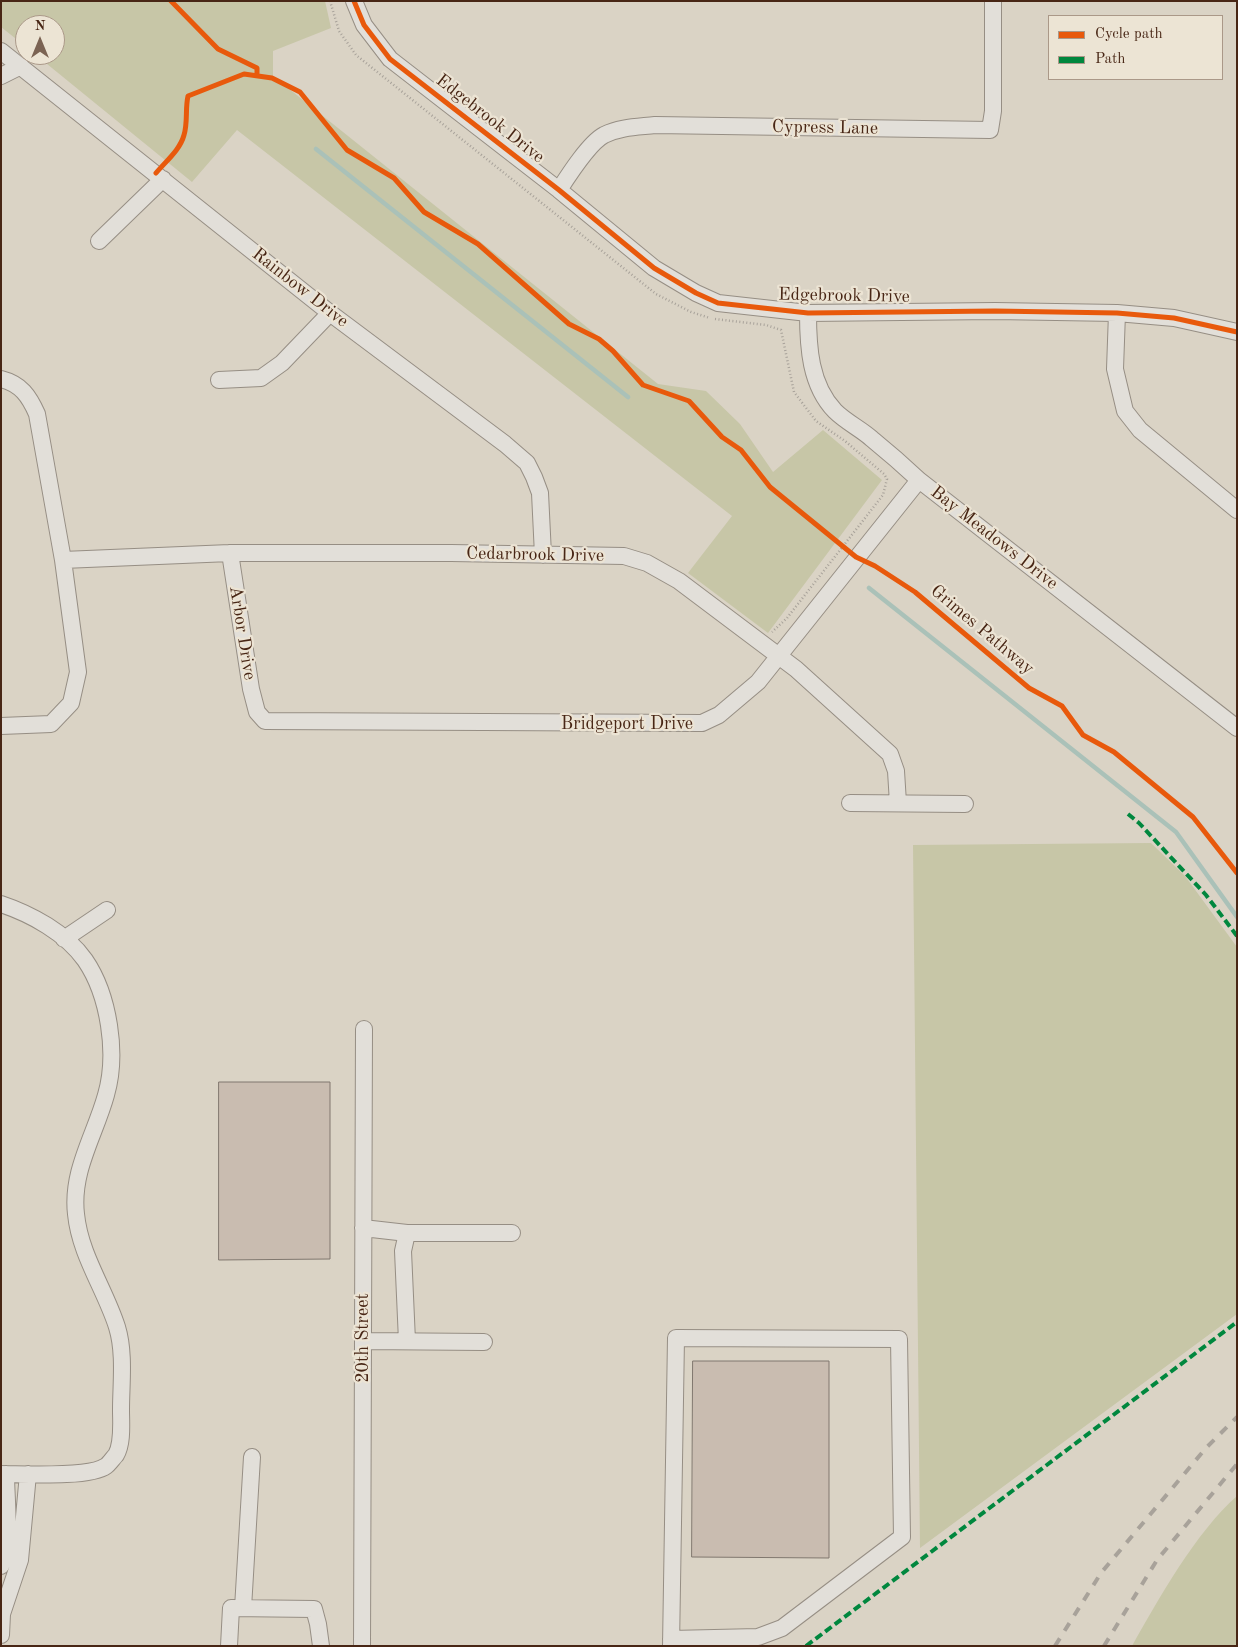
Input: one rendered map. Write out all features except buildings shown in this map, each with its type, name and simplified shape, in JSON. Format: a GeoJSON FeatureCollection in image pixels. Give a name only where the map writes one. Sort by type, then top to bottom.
{"type":"FeatureCollection","features":[{"type":"Feature","properties":{"kind":"street","name":"Edgebrook Drive"},"geometry":{"type":"LineString","coordinates":[[354,1],[364,25],[390,59],[558,190],[654,268],[696,293],[718,303],[808,313],[994,311],[1117,313],[1174,318],[1237,332]]}},
{"type":"Feature","properties":{"kind":"street","name":"Cypress Lane"},"geometry":{"type":"LineString","coordinates":[[558,190],[579,161],[603,136],[627,128],[655,125],[990,130],[993,111],[993,1]]}},
{"type":"Feature","properties":{"kind":"street","name":"Rainbow Drive"},"geometry":{"type":"LineString","coordinates":[[1,51],[163,178],[330,313],[505,444],[526,463],[540,494],[543,555]]}},
{"type":"Feature","properties":{"kind":"street"},"geometry":{"type":"LineString","coordinates":[[1,76],[21,66]]}},
{"type":"Feature","properties":{"kind":"street"},"geometry":{"type":"LineString","coordinates":[[99,241],[163,178]]}},
{"type":"Feature","properties":{"kind":"street"},"geometry":{"type":"LineString","coordinates":[[219,380],[261,378],[282,363],[330,313]]}},
{"type":"Feature","properties":{"kind":"street","name":"Bay Meadows Drive"},"geometry":{"type":"LineString","coordinates":[[808,313],[808,338],[813,371],[822,394],[836,411],[873,439],[919,480],[1237,728]]}},
{"type":"Feature","properties":{"kind":"street"},"geometry":{"type":"LineString","coordinates":[[1117,313],[1115,369],[1124,411],[1140,430],[1237,510]]}},
{"type":"Feature","properties":{"kind":"street"},"geometry":{"type":"LineString","coordinates":[[1,379],[20,387],[29,396],[37,414],[62,560],[78,672],[71,703],[51,724],[1,726]]}},
{"type":"Feature","properties":{"kind":"street","name":"Bridgeport Drive"},"geometry":{"type":"LineString","coordinates":[[257,712],[265,721],[702,723],[720,716],[758,682],[780,657],[856,557],[919,480]]}},
{"type":"Feature","properties":{"kind":"street","name":"Cedarbrook Drive"},"geometry":{"type":"LineString","coordinates":[[62,560],[230,553],[624,556],[647,563],[679,581],[780,657],[890,754],[896,771],[898,803]]}},
{"type":"Feature","properties":{"kind":"street","name":"Arbor Drive"},"geometry":{"type":"LineString","coordinates":[[230,553],[251,689],[257,712]]}},
{"type":"Feature","properties":{"kind":"street"},"geometry":{"type":"LineString","coordinates":[[850,803],[965,804]]}},
{"type":"Feature","properties":{"kind":"street"},"geometry":{"type":"LineString","coordinates":[[1,904],[20,911],[64,939],[85,960],[101,995],[108,1016],[111,1056],[110,1077],[106,1095],[80,1167],[76,1212],[79,1237],[118,1329],[121,1368],[121,1433],[117,1453],[105,1467],[79,1473],[3,1474],[6,1544],[5,1558],[1,1566]]}},
{"type":"Feature","properties":{"kind":"street"},"geometry":{"type":"LineString","coordinates":[[64,939],[107,910]]}},
{"type":"Feature","properties":{"kind":"street","name":"20th Street"},"geometry":{"type":"LineString","coordinates":[[362,1646],[364,1029]]}},
{"type":"Feature","properties":{"kind":"street"},"geometry":{"type":"LineString","coordinates":[[363,1228],[407,1233],[512,1233]]}},
{"type":"Feature","properties":{"kind":"street"},"geometry":{"type":"LineString","coordinates":[[407,1233],[403,1251],[407,1341]]}},
{"type":"Feature","properties":{"kind":"street"},"geometry":{"type":"LineString","coordinates":[[676,1338],[899,1339],[902,1537],[782,1628],[758,1637],[671,1642],[676,1338]]}},
{"type":"Feature","properties":{"kind":"street"},"geometry":{"type":"LineString","coordinates":[[363,1341],[484,1342]]}},
{"type":"Feature","properties":{"kind":"street"},"geometry":{"type":"LineString","coordinates":[[243,1608],[252,1457]]}},
{"type":"Feature","properties":{"kind":"street"},"geometry":{"type":"LineString","coordinates":[[1,1635],[2,1614],[20,1560],[28,1474]]}},
{"type":"Feature","properties":{"kind":"street"},"geometry":{"type":"LineString","coordinates":[[229,1646],[231,1608],[314,1609],[321,1646]]}},
{"type":"Feature","properties":{"kind":"path"},"geometry":{"type":"LineString","coordinates":[[330,1],[339,31],[356,55],[656,294],[692,312],[723,322],[766,325],[781,330],[794,392],[816,421],[845,441],[887,479],[882,495],[840,543],[787,618],[772,632],[764,632]]}},
{"type":"Feature","properties":{"kind":"path"},"geometry":{"type":"LineString","coordinates":[[840,543],[856,557]]}},
{"type":"Feature","properties":{"kind":"green space"},"geometry":{"type":"Polygon","coordinates":[[[1,1],[325,1],[331,28],[273,51],[273,76],[658,384],[706,391],[740,424],[773,472],[823,430],[882,480],[768,633],[688,573],[732,516],[237,130],[192,182],[48,65],[65,65],[65,15],[15,15],[15,38],[1,27],[1,1]]]}},
{"type":"Feature","properties":{"kind":"green space"},"geometry":{"type":"Polygon","coordinates":[[[1151,843],[1185,876],[1237,947],[1237,1314],[920,1548],[913,845],[1151,843]]]}},
{"type":"Feature","properties":{"kind":"green space"},"geometry":{"type":"Polygon","coordinates":[[[1237,1496],[1237,1646],[1132,1646],[1179,1566],[1207,1528],[1237,1496]]]}},
{"type":"Feature","properties":{"kind":"waterway"},"geometry":{"type":"LineString","coordinates":[[316,149],[628,397]]}},
{"type":"Feature","properties":{"kind":"waterway"},"geometry":{"type":"LineString","coordinates":[[869,588],[1176,832],[1237,917]]}},
{"type":"Feature","properties":{"kind":"railway"},"geometry":{"type":"LineString","coordinates":[[1055,1646],[1101,1573],[1206,1448],[1237,1417]]}},
{"type":"Feature","properties":{"kind":"railway"},"geometry":{"type":"LineString","coordinates":[[1104,1646],[1157,1560],[1237,1464]]}},
{"type":"Feature","properties":{"kind":"marked path"},"geometry":{"type":"LineString","coordinates":[[1128,814],[1139,823],[1206,895],[1237,936]]}},
{"type":"Feature","properties":{"kind":"marked path"},"geometry":{"type":"LineString","coordinates":[[806,1646],[1237,1322]]}},
{"type":"Feature","properties":{"kind":"cycle path"},"geometry":{"type":"LineString","coordinates":[[171,1],[218,49],[257,68],[257,76]]}},
{"type":"Feature","properties":{"kind":"cycle path"},"geometry":{"type":"LineString","coordinates":[[354,1],[364,25],[390,59],[559,190],[654,268],[696,293],[718,303],[808,313],[995,311],[1117,313],[1174,318],[1237,332]]}},
{"type":"Feature","properties":{"kind":"cycle path","name":"Grimes Pathway"},"geometry":{"type":"LineString","coordinates":[[156,173],[182,140],[186,125],[188,96],[244,74],[272,78],[300,92],[347,150],[394,178],[424,212],[478,244],[569,324],[599,339],[613,351],[643,385],[689,401],[722,437],[741,450],[770,487],[856,557],[875,566],[915,592],[1029,688],[1062,706],[1083,735],[1114,752],[1193,817],[1237,873]]}}]}
